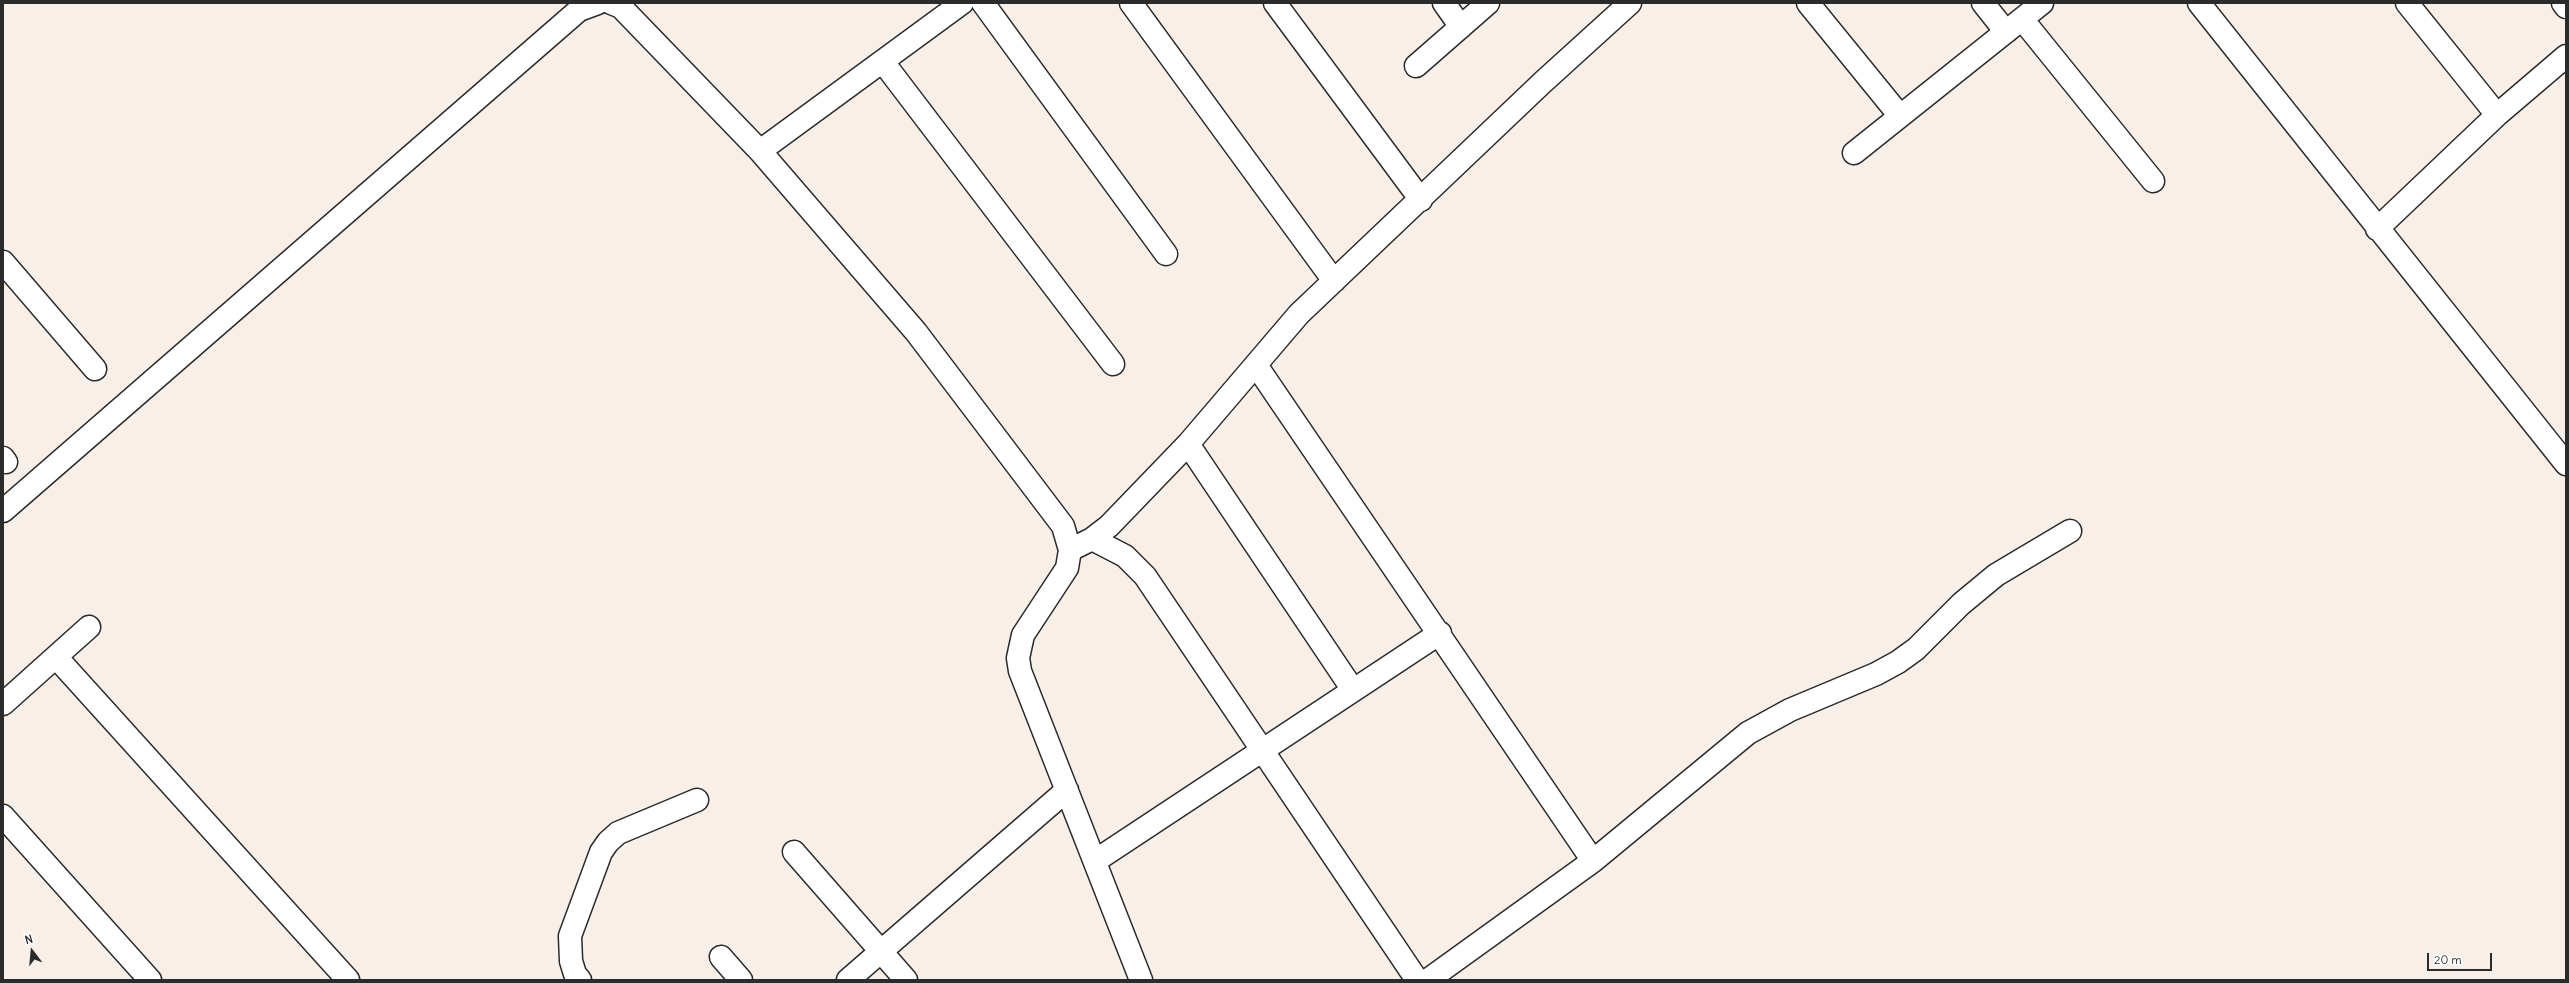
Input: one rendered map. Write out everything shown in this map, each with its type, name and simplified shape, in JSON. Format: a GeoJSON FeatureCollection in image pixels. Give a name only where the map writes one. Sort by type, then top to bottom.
{"type":"FeatureCollection","features":[{"type":"Feature","properties":{"kind":"street"},"geometry":{"type":"LineString","coordinates":[[3,511],[579,10],[598,3]]}},
{"type":"Feature","properties":{"kind":"street"},"geometry":{"type":"LineString","coordinates":[[611,3],[621,7],[760,151],[916,332],[1063,526],[1070,550],[1068,568],[1023,635],[1019,645],[1018,658],[1020,671],[1140,980]]}},
{"type":"Feature","properties":{"kind":"street"},"geometry":{"type":"LineString","coordinates":[[760,151],[962,3]]}},
{"type":"Feature","properties":{"kind":"street"},"geometry":{"type":"LineString","coordinates":[[983,3],[1166,254]]}},
{"type":"Feature","properties":{"kind":"street"},"geometry":{"type":"LineString","coordinates":[[1131,3],[1334,281]]}},
{"type":"Feature","properties":{"kind":"street"},"geometry":{"type":"LineString","coordinates":[[1276,3],[1421,200]]}},
{"type":"Feature","properties":{"kind":"street"},"geometry":{"type":"LineString","coordinates":[[1444,3],[1461,27]]}},
{"type":"Feature","properties":{"kind":"street"},"geometry":{"type":"LineString","coordinates":[[1416,66],[1488,3]]}},
{"type":"Feature","properties":{"kind":"street"},"geometry":{"type":"LineString","coordinates":[[1070,550],[1092,539],[1109,526],[1188,444],[1299,314],[1421,200],[1542,82],[1630,3]]}},
{"type":"Feature","properties":{"kind":"street"},"geometry":{"type":"LineString","coordinates":[[1808,3],[1900,116]]}},
{"type":"Feature","properties":{"kind":"street"},"geometry":{"type":"LineString","coordinates":[[1983,3],[2014,25],[2153,181]]}},
{"type":"Feature","properties":{"kind":"street"},"geometry":{"type":"LineString","coordinates":[[1854,153],[2042,3]]}},
{"type":"Feature","properties":{"kind":"street"},"geometry":{"type":"LineString","coordinates":[[2199,3],[2566,464]]}},
{"type":"Feature","properties":{"kind":"street"},"geometry":{"type":"LineString","coordinates":[[2407,3],[2498,115]]}},
{"type":"Feature","properties":{"kind":"street"},"geometry":{"type":"LineString","coordinates":[[2563,3],[2566,7]]}},
{"type":"Feature","properties":{"kind":"street"},"geometry":{"type":"LineString","coordinates":[[2378,229],[2498,115],[2566,56]]}},
{"type":"Feature","properties":{"kind":"street"},"geometry":{"type":"LineString","coordinates":[[883,62],[1112,364]]}},
{"type":"Feature","properties":{"kind":"street"},"geometry":{"type":"LineString","coordinates":[[3,262],[95,369]]}},
{"type":"Feature","properties":{"kind":"street"},"geometry":{"type":"LineString","coordinates":[[1256,365],[1440,633],[1593,860]]}},
{"type":"Feature","properties":{"kind":"street"},"geometry":{"type":"LineString","coordinates":[[1188,444],[1353,690]]}},
{"type":"Feature","properties":{"kind":"street"},"geometry":{"type":"LineString","coordinates":[[1428,980],[1593,860],[1748,733],[1790,710],[1876,674],[1898,662],[1916,648],[1960,604],[1996,575],[2070,531]]}},
{"type":"Feature","properties":{"kind":"street"},"geometry":{"type":"LineString","coordinates":[[1092,539],[1125,556],[1145,576],[1417,980]]}},
{"type":"Feature","properties":{"kind":"street"},"geometry":{"type":"LineString","coordinates":[[3,704],[89,627]]}},
{"type":"Feature","properties":{"kind":"street"},"geometry":{"type":"LineString","coordinates":[[1095,861],[1440,633]]}},
{"type":"Feature","properties":{"kind":"street"},"geometry":{"type":"LineString","coordinates":[[56,657],[348,980]]}},
{"type":"Feature","properties":{"kind":"street"},"geometry":{"type":"LineString","coordinates":[[848,980],[1067,790]]}},
{"type":"Feature","properties":{"kind":"street"},"geometry":{"type":"LineString","coordinates":[[580,980],[575,974],[571,961],[570,936],[601,852],[608,842],[618,833],[696,800]]}},
{"type":"Feature","properties":{"kind":"street"},"geometry":{"type":"LineString","coordinates":[[3,816],[150,980]]}},
{"type":"Feature","properties":{"kind":"street"},"geometry":{"type":"LineString","coordinates":[[794,852],[906,980]]}},
{"type":"Feature","properties":{"kind":"street"},"geometry":{"type":"LineString","coordinates":[[721,957],[741,980]]}}]}
